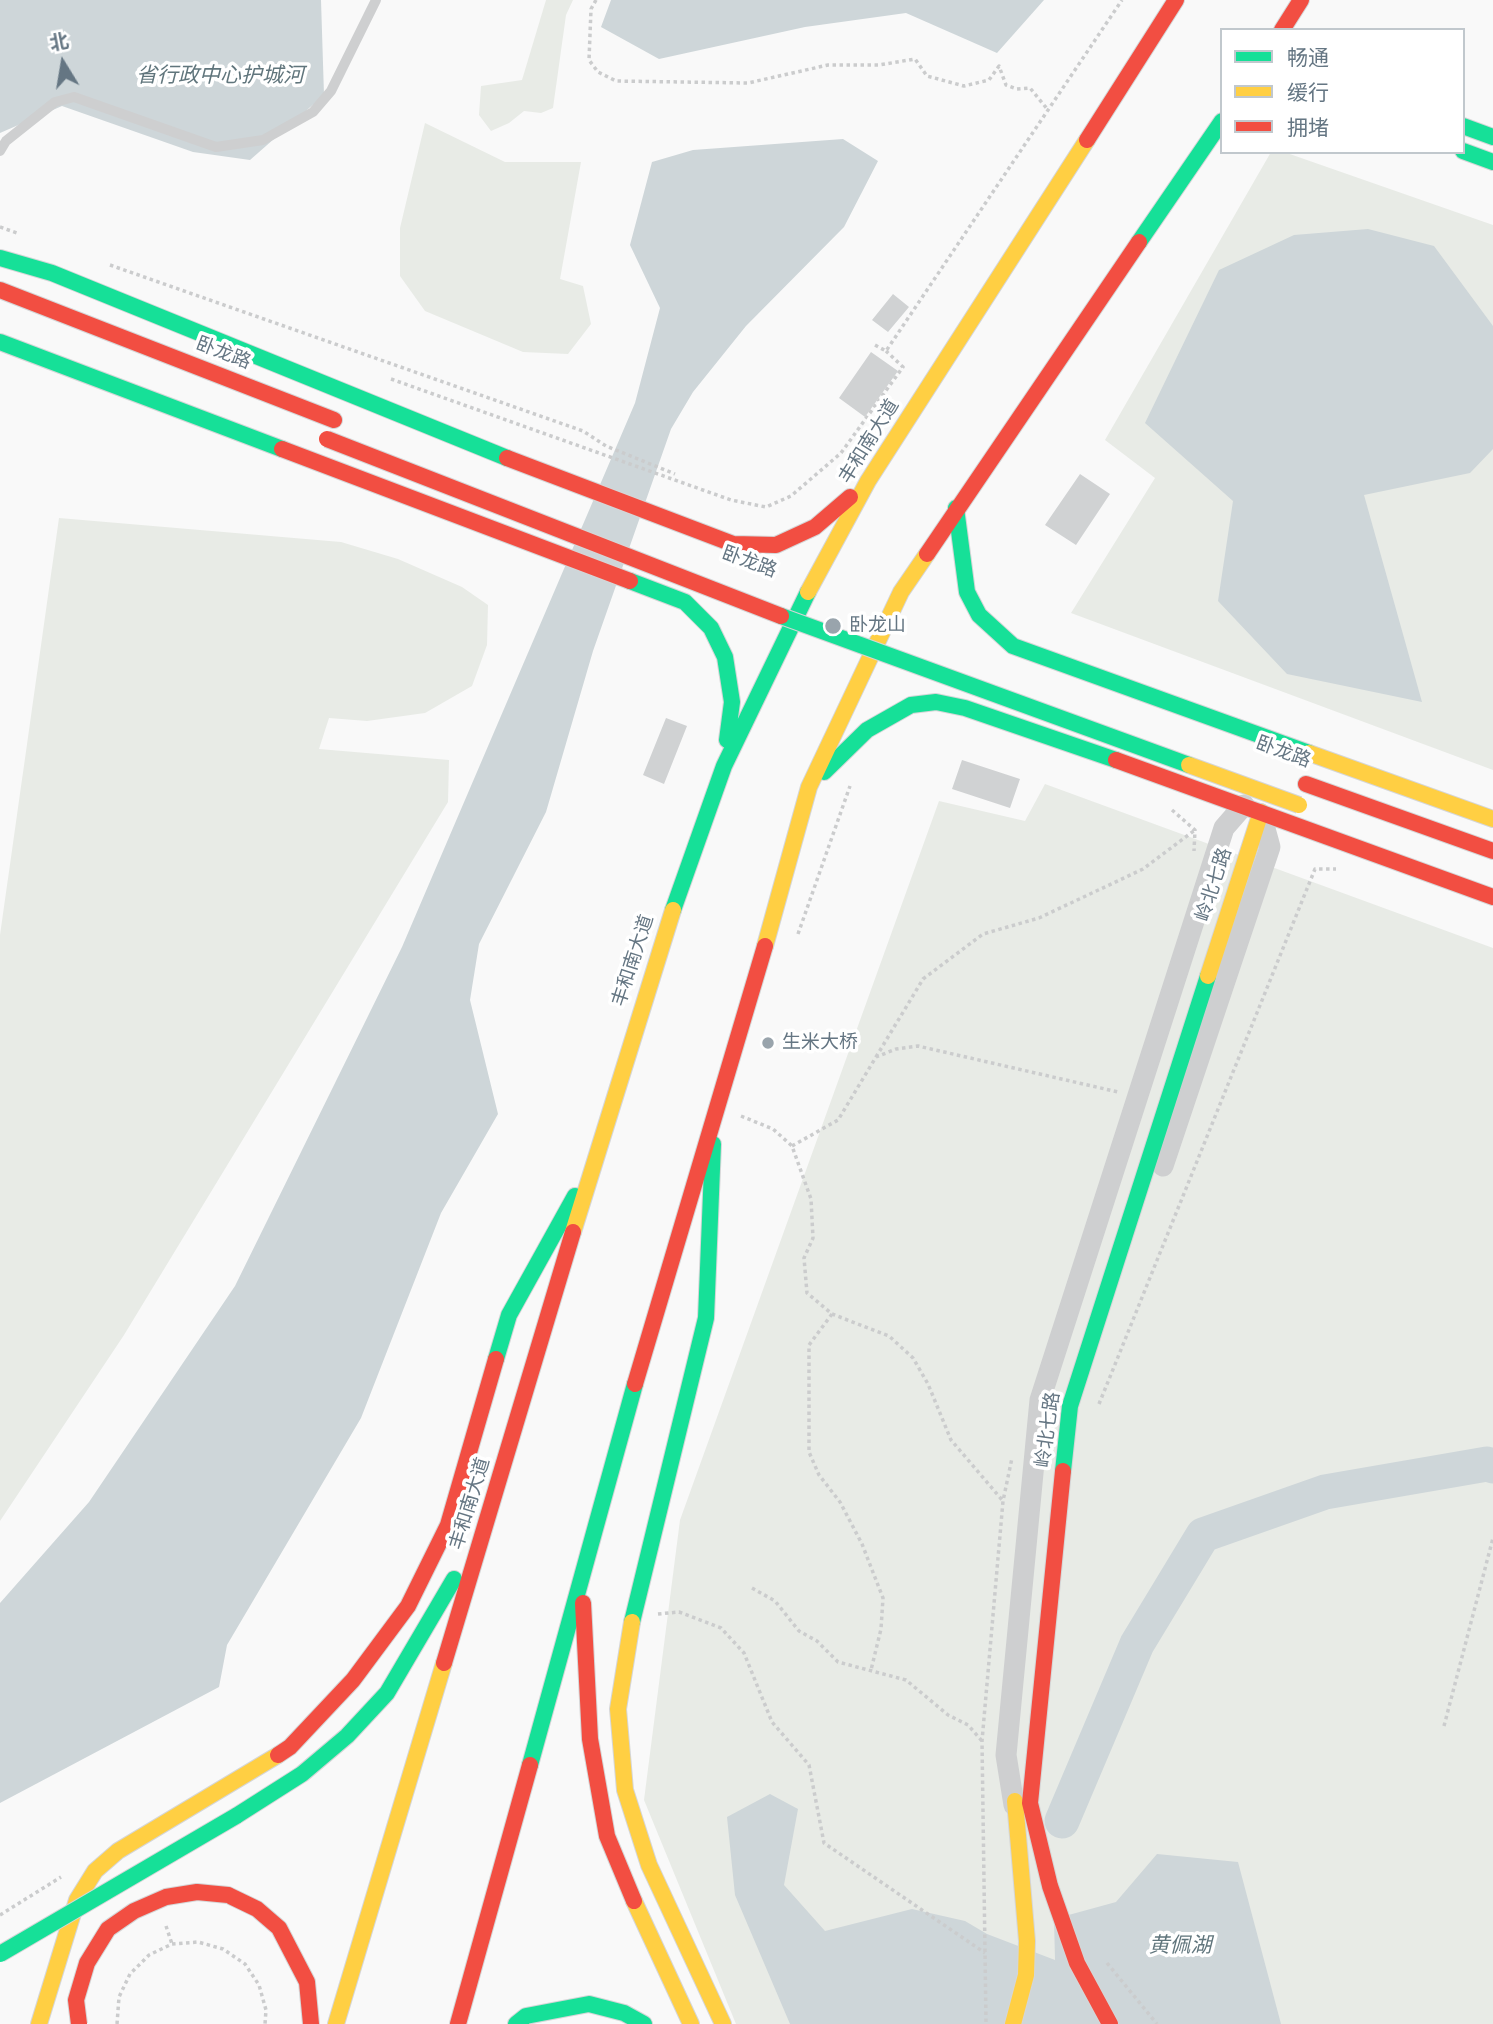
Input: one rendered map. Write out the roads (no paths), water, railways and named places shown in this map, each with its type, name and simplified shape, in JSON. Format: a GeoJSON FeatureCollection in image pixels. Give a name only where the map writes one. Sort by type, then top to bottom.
{"type":"FeatureCollection","features":[{"type":"Feature","properties":{"kind":"main road","name":"丰和南大道"},"geometry":{"type":"LineString","coordinates":[[336,2024],[653,966],[724,766],[821,564],[869,481],[1176,0]]}},
{"type":"Feature","properties":{"kind":"main road"},"geometry":{"type":"LineString","coordinates":[[1283,28],[1301,0]]}},
{"type":"Feature","properties":{"kind":"main road"},"geometry":{"type":"LineString","coordinates":[[458,2024],[671,1256],[714,1121],[809,787],[901,592],[1220,124]]}},
{"type":"Feature","properties":{"kind":"main road"},"geometry":{"type":"LineString","coordinates":[[1465,127],[1493,136]]}},
{"type":"Feature","properties":{"kind":"main road"},"geometry":{"type":"LineString","coordinates":[[1465,152],[1493,162]]}},
{"type":"Feature","properties":{"kind":"main road","name":"卧龙路"},"geometry":{"type":"LineString","coordinates":[[0,258],[52,273],[528,466],[733,544],[776,545],[815,527],[869,481]]}},
{"type":"Feature","properties":{"kind":"main road","name":"卧龙路"},"geometry":{"type":"LineString","coordinates":[[0,290],[340,423]]}},
{"type":"Feature","properties":{"kind":"main road"},"geometry":{"type":"LineString","coordinates":[[0,342],[685,602],[710,628],[725,657],[732,702],[724,766]]}},
{"type":"Feature","properties":{"kind":"main road","name":"卧龙路"},"geometry":{"type":"LineString","coordinates":[[321,436],[696,585],[1305,807]]}},
{"type":"Feature","properties":{"kind":"main road","name":"卧龙路"},"geometry":{"type":"LineString","coordinates":[[956,508],[967,592],[979,615],[1013,646],[1493,819]]}},
{"type":"Feature","properties":{"kind":"main road","name":"卧龙路"},"geometry":{"type":"LineString","coordinates":[[623,536],[725,576]]}},
{"type":"Feature","properties":{"kind":"main road","name":"卧龙路"},"geometry":{"type":"LineString","coordinates":[[790,600],[817,609]]}},
{"type":"Feature","properties":{"kind":"main road"},"geometry":{"type":"LineString","coordinates":[[869,628],[895,638]]}},
{"type":"Feature","properties":{"kind":"main road"},"geometry":{"type":"LineString","coordinates":[[809,787],[867,730],[911,705],[936,702],[965,708],[1493,897]]}},
{"type":"Feature","properties":{"kind":"main road","name":"卧龙路"},"geometry":{"type":"LineString","coordinates":[[1300,782],[1493,851]]}},
{"type":"Feature","properties":{"kind":"main road"},"geometry":{"type":"LineString","coordinates":[[714,1121],[706,1318],[633,1617],[618,1709],[625,1790],[649,1865],[723,2024]]}},
{"type":"Feature","properties":{"kind":"main road"},"geometry":{"type":"LineString","coordinates":[[39,2024],[77,1900],[95,1871],[118,1852],[290,1747],[353,1680],[408,1606],[448,1525],[509,1315],[595,1160]]}},
{"type":"Feature","properties":{"kind":"main road"},"geometry":{"type":"LineString","coordinates":[[0,1954],[302,1774],[347,1736],[387,1693],[449,1592],[507,1457]]}},
{"type":"Feature","properties":{"kind":"main road"},"geometry":{"type":"LineString","coordinates":[[582,1572],[590,1739],[607,1836],[647,1934],[691,2024]]}},
{"type":"Feature","properties":{"kind":"main road"},"geometry":{"type":"LineString","coordinates":[[1013,2024],[1026,1975],[1027,1941],[1014,1805]]}},
{"type":"Feature","properties":{"kind":"main road"},"geometry":{"type":"LineString","coordinates":[[1035,1823],[1050,1886],[1077,1963],[1110,2024]]}},
{"type":"Feature","properties":{"kind":"main road"},"geometry":{"type":"LineString","coordinates":[[79,2024],[76,2000],[87,1963],[108,1929],[134,1911],[166,1897],[197,1892],[228,1895],[257,1909],[279,1928],[307,1982],[311,2024]]}},
{"type":"Feature","properties":{"kind":"main road"},"geometry":{"type":"LineString","coordinates":[[516,2024],[526,2016],[589,2004],[624,2013],[644,2024]]}},
{"type":"Feature","properties":{"kind":"street"},"geometry":{"type":"LineString","coordinates":[[1014,1805],[1006,1755],[1040,1400],[1224,828],[1252,809],[1270,846],[1082,1407],[1035,1823]]}},
{"type":"Feature","properties":{"kind":"lane"},"geometry":{"type":"LineString","coordinates":[[0,152],[6,141],[55,102],[74,97],[216,147],[263,139],[313,112],[331,91],[376,0]]}},
{"type":"Feature","properties":{"kind":"water","name":"省行政中心护城河"},"geometry":{"type":"Polygon","coordinates":[[[0,0],[321,0],[324,95],[250,160],[193,152],[62,106],[0,133],[0,0]]]}},
{"type":"Feature","properties":{"kind":"water"},"geometry":{"type":"Polygon","coordinates":[[[611,0],[1044,0],[997,53],[906,13],[805,27],[659,59],[601,27],[611,0]]]}},
{"type":"Feature","properties":{"kind":"water"},"geometry":{"type":"Polygon","coordinates":[[[843,139],[878,161],[844,227],[746,326],[693,392],[671,429],[593,651],[546,812],[479,944],[470,1000],[498,1114],[441,1213],[361,1418],[227,1645],[219,1687],[0,1803],[0,1603],[89,1502],[235,1286],[402,947],[635,403],[660,308],[630,245],[652,162],[693,150],[843,139]]]}},
{"type":"Feature","properties":{"kind":"water"},"geometry":{"type":"Polygon","coordinates":[[[1368,229],[1434,246],[1493,326],[1493,449],[1470,473],[1364,495],[1422,702],[1287,674],[1218,601],[1233,501],[1145,423],[1219,270],[1294,235],[1368,229]]]}},
{"type":"Feature","properties":{"kind":"water","name":"黄佩湖"},"geometry":{"type":"Polygon","coordinates":[[[770,1794],[798,1809],[784,1885],[825,1931],[912,1909],[965,1921],[987,1934],[1055,1960],[1054,1919],[1116,1902],[1157,1854],[1238,1862],[1281,2024],[790,2024],[735,1895],[727,1817],[770,1794]]]}},
{"type":"Feature","properties":{"kind":"waterway"},"geometry":{"type":"LineString","coordinates":[[1062,1821],[1137,1644],[1203,1535],[1325,1492],[1487,1464],[1493,1466]]}},
{"type":"Feature","properties":{"kind":"place","name":"卧龙山"},"geometry":{"type":"Point","coordinates":[833,626]}},
{"type":"Feature","properties":{"kind":"place","name":"生米大桥"},"geometry":{"type":"Point","coordinates":[768,1043]}}]}
